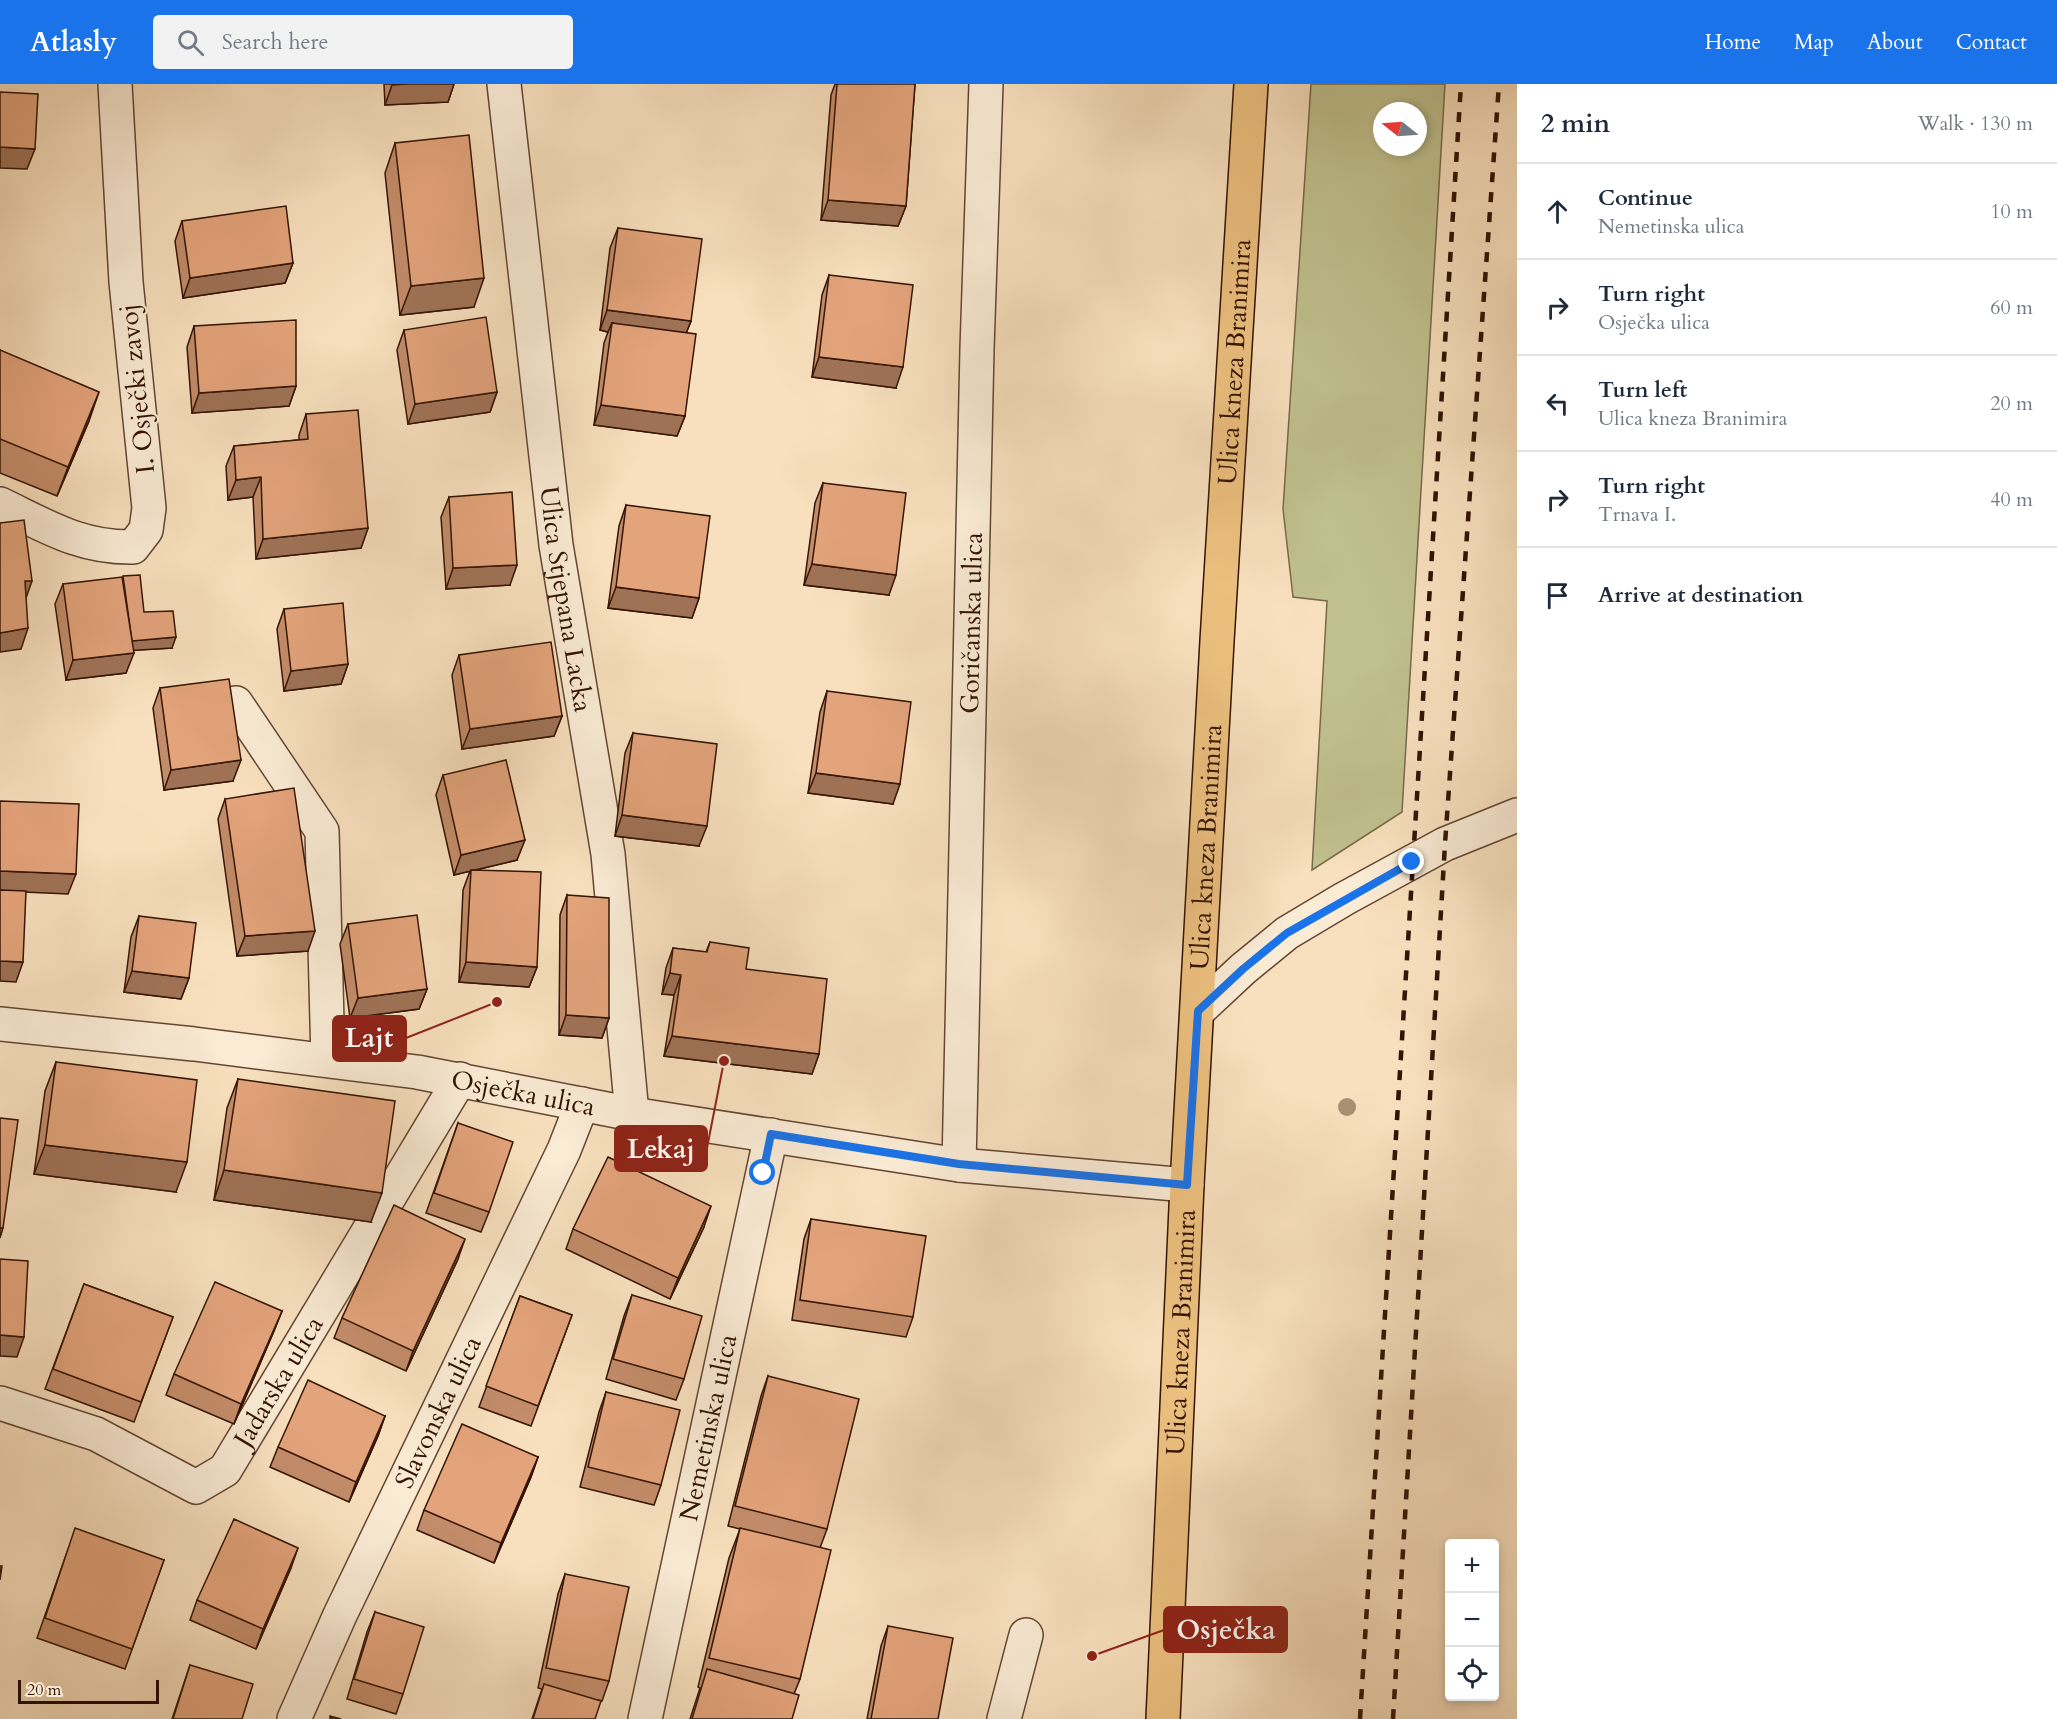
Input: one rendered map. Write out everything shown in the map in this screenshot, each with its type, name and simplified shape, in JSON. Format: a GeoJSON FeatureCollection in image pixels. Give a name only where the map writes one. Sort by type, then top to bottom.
{"type":"FeatureCollection","features":[{"type":"Feature","properties":{"kind":"main road","name":"Ulica kneza Branimira"},"geometry":{"type":"LineString","coordinates":[[1162,1719],[1187,1185],[1218,618],[1251,84]]}},
{"type":"Feature","properties":{"kind":"street","name":"I. Osječki zavoj"},"geometry":{"type":"LineString","coordinates":[[0,504],[78,541],[110,548],[133,547],[146,530],[149,508],[126,282],[115,84]]}},
{"type":"Feature","properties":{"kind":"street","name":"Ulica Stjepana Lacka"},"geometry":{"type":"LineString","coordinates":[[504,84],[555,545],[608,854],[632,1114]]}},
{"type":"Feature","properties":{"kind":"street","name":"Goričanska ulica"},"geometry":{"type":"LineString","coordinates":[[959,1164],[976,373],[986,84]]}},
{"type":"Feature","properties":{"kind":"street"},"geometry":{"type":"LineString","coordinates":[[236,703],[322,831],[328,1060]]}},
{"type":"Feature","properties":{"kind":"street"},"geometry":{"type":"LineString","coordinates":[[1198,1011],[1243,969],[1287,933],[1445,844],[1517,814]]}},
{"type":"Feature","properties":{"kind":"street","name":"Osječka ulica"},"geometry":{"type":"LineString","coordinates":[[0,1024],[194,1044],[417,1071],[632,1114],[959,1164],[1187,1185]]}},
{"type":"Feature","properties":{"kind":"street","name":"Jadarska ulica"},"geometry":{"type":"LineString","coordinates":[[0,1403],[96,1434],[196,1487],[225,1470],[460,1079]]}},
{"type":"Feature","properties":{"kind":"street","name":"Slavonska ulica"},"geometry":{"type":"LineString","coordinates":[[294,1719],[340,1615],[564,1150],[582,1104]]}},
{"type":"Feature","properties":{"kind":"street","name":"Nemetinska ulica"},"geometry":{"type":"LineString","coordinates":[[645,1719],[771,1134]]}},
{"type":"Feature","properties":{"kind":"street"},"geometry":{"type":"LineString","coordinates":[[1004,1719],[1026,1635]]}},
{"type":"Feature","properties":{"kind":"green space"},"geometry":{"type":"Polygon","coordinates":[[[1311,84],[1445,84],[1402,812],[1312,870],[1327,601],[1293,597],[1283,509],[1311,84]]]}},
{"type":"Feature","properties":{"kind":"building"},"geometry":{"type":"Polygon","coordinates":[[[837,84],[915,84],[906,206],[828,200],[837,84]]]}},
{"type":"Feature","properties":{"kind":"building"},"geometry":{"type":"Polygon","coordinates":[[[0,92],[38,94],[35,149],[0,147],[0,92]]]}},
{"type":"Feature","properties":{"kind":"building"},"geometry":{"type":"Polygon","coordinates":[[[469,135],[484,278],[411,286],[395,143],[469,135]]]}},
{"type":"Feature","properties":{"kind":"building"},"geometry":{"type":"Polygon","coordinates":[[[286,206],[293,263],[190,278],[182,221],[286,206]]]}},
{"type":"Feature","properties":{"kind":"building"},"geometry":{"type":"Polygon","coordinates":[[[618,228],[702,239],[691,321],[607,310],[618,228]]]}},
{"type":"Feature","properties":{"kind":"building"},"geometry":{"type":"Polygon","coordinates":[[[829,275],[913,285],[903,367],[819,357],[829,275]]]}},
{"type":"Feature","properties":{"kind":"building"},"geometry":{"type":"Polygon","coordinates":[[[486,317],[497,392],[415,404],[404,330],[486,317]]]}},
{"type":"Feature","properties":{"kind":"building"},"geometry":{"type":"Polygon","coordinates":[[[296,320],[296,386],[199,393],[194,326],[296,320]]]}},
{"type":"Feature","properties":{"kind":"building"},"geometry":{"type":"Polygon","coordinates":[[[612,323],[696,334],[685,416],[601,405],[612,323]]]}},
{"type":"Feature","properties":{"kind":"building"},"geometry":{"type":"Polygon","coordinates":[[[0,350],[99,392],[68,467],[0,439],[0,350]]]}},
{"type":"Feature","properties":{"kind":"building"},"geometry":{"type":"Polygon","coordinates":[[[358,410],[368,528],[263,539],[261,477],[236,480],[234,446],[308,439],[306,414],[358,410]]]}},
{"type":"Feature","properties":{"kind":"building"},"geometry":{"type":"Polygon","coordinates":[[[823,483],[906,493],[896,575],[812,564],[823,483]]]}},
{"type":"Feature","properties":{"kind":"building"},"geometry":{"type":"Polygon","coordinates":[[[512,492],[517,565],[453,568],[449,497],[512,492]]]}},
{"type":"Feature","properties":{"kind":"building"},"geometry":{"type":"Polygon","coordinates":[[[626,505],[710,516],[699,598],[616,587],[626,505]]]}},
{"type":"Feature","properties":{"kind":"building"},"geometry":{"type":"Polygon","coordinates":[[[24,520],[32,581],[25,581],[28,628],[0,633],[0,523],[24,520]]]}},
{"type":"Feature","properties":{"kind":"building"},"geometry":{"type":"Polygon","coordinates":[[[140,575],[144,612],[173,611],[176,637],[132,641],[123,576],[140,575]]]}},
{"type":"Feature","properties":{"kind":"building"},"geometry":{"type":"Polygon","coordinates":[[[122,577],[134,653],[73,660],[63,584],[122,577]]]}},
{"type":"Feature","properties":{"kind":"building"},"geometry":{"type":"Polygon","coordinates":[[[343,603],[348,664],[291,671],[284,609],[343,603]]]}},
{"type":"Feature","properties":{"kind":"building"},"geometry":{"type":"Polygon","coordinates":[[[551,642],[562,716],[470,729],[459,655],[551,642]]]}},
{"type":"Feature","properties":{"kind":"building"},"geometry":{"type":"Polygon","coordinates":[[[229,679],[241,760],[171,770],[160,688],[229,679]]]}},
{"type":"Feature","properties":{"kind":"building"},"geometry":{"type":"Polygon","coordinates":[[[827,691],[911,702],[900,784],[816,773],[827,691]]]}},
{"type":"Feature","properties":{"kind":"building"},"geometry":{"type":"Polygon","coordinates":[[[633,733],[717,744],[707,826],[622,815],[633,733]]]}},
{"type":"Feature","properties":{"kind":"building"},"geometry":{"type":"Polygon","coordinates":[[[506,760],[525,840],[461,855],[443,775],[506,760]]]}},
{"type":"Feature","properties":{"kind":"building"},"geometry":{"type":"Polygon","coordinates":[[[294,788],[315,931],[245,936],[225,799],[294,788]]]}},
{"type":"Feature","properties":{"kind":"building"},"geometry":{"type":"Polygon","coordinates":[[[0,801],[79,804],[76,874],[0,871],[0,801]]]}},
{"type":"Feature","properties":{"kind":"building"},"geometry":{"type":"Polygon","coordinates":[[[471,870],[541,872],[537,967],[466,962],[471,870]]]}},
{"type":"Feature","properties":{"kind":"building"},"geometry":{"type":"Polygon","coordinates":[[[0,890],[26,891],[23,962],[0,961],[0,890]]]}},
{"type":"Feature","properties":{"kind":"building"},"geometry":{"type":"Polygon","coordinates":[[[567,895],[609,898],[609,1018],[566,1015],[567,895]]]}},
{"type":"Feature","properties":{"kind":"building"},"geometry":{"type":"Polygon","coordinates":[[[417,915],[427,989],[358,998],[348,924],[417,915]]]}},
{"type":"Feature","properties":{"kind":"building"},"geometry":{"type":"Polygon","coordinates":[[[139,916],[196,923],[189,978],[132,971],[139,916]]]}},
{"type":"Feature","properties":{"kind":"building"},"geometry":{"type":"Polygon","coordinates":[[[710,942],[749,948],[746,969],[827,979],[819,1054],[672,1036],[681,975],[670,973],[673,948],[707,952],[710,942]]]}},
{"type":"Feature","properties":{"kind":"building"},"geometry":{"type":"Polygon","coordinates":[[[56,1062],[197,1080],[187,1162],[45,1145],[56,1062]]]}},
{"type":"Feature","properties":{"kind":"building"},"geometry":{"type":"Polygon","coordinates":[[[238,1079],[395,1101],[382,1193],[224,1170],[238,1079]]]}},
{"type":"Feature","properties":{"kind":"building"},"geometry":{"type":"Polygon","coordinates":[[[0,1118],[18,1120],[3,1228],[0,1228],[0,1118]]]}},
{"type":"Feature","properties":{"kind":"building"},"geometry":{"type":"Polygon","coordinates":[[[458,1123],[513,1142],[489,1212],[434,1193],[458,1123]]]}},
{"type":"Feature","properties":{"kind":"building"},"geometry":{"type":"Polygon","coordinates":[[[608,1157],[711,1206],[678,1278],[573,1229],[608,1157]]]}},
{"type":"Feature","properties":{"kind":"building"},"geometry":{"type":"Polygon","coordinates":[[[394,1205],[465,1239],[413,1351],[342,1318],[394,1205]]]}},
{"type":"Feature","properties":{"kind":"building"},"geometry":{"type":"Polygon","coordinates":[[[811,1219],[926,1236],[913,1317],[800,1300],[811,1219]]]}},
{"type":"Feature","properties":{"kind":"building"},"geometry":{"type":"Polygon","coordinates":[[[0,1259],[28,1261],[24,1337],[0,1335],[0,1259]]]}},
{"type":"Feature","properties":{"kind":"building"},"geometry":{"type":"Polygon","coordinates":[[[215,1282],[282,1311],[241,1404],[174,1374],[215,1282]]]}},
{"type":"Feature","properties":{"kind":"building"},"geometry":{"type":"Polygon","coordinates":[[[84,1284],[173,1317],[141,1402],[53,1369],[84,1284]]]}},
{"type":"Feature","properties":{"kind":"building"},"geometry":{"type":"Polygon","coordinates":[[[632,1295],[702,1316],[684,1379],[613,1359],[632,1295]]]}},
{"type":"Feature","properties":{"kind":"building"},"geometry":{"type":"Polygon","coordinates":[[[520,1296],[572,1315],[538,1406],[486,1386],[520,1296]]]}},
{"type":"Feature","properties":{"kind":"building"},"geometry":{"type":"Polygon","coordinates":[[[768,1376],[859,1399],[827,1529],[735,1506],[768,1376]]]}},
{"type":"Feature","properties":{"kind":"building"},"geometry":{"type":"Polygon","coordinates":[[[308,1380],[385,1416],[356,1482],[278,1447],[308,1380]]]}},
{"type":"Feature","properties":{"kind":"building"},"geometry":{"type":"Polygon","coordinates":[[[606,1392],[680,1410],[661,1485],[588,1467],[606,1392]]]}},
{"type":"Feature","properties":{"kind":"building"},"geometry":{"type":"Polygon","coordinates":[[[462,1424],[538,1457],[501,1543],[424,1510],[462,1424]]]}},
{"type":"Feature","properties":{"kind":"building"},"geometry":{"type":"Polygon","coordinates":[[[234,1519],[298,1548],[263,1629],[197,1600],[234,1519]]]}},
{"type":"Feature","properties":{"kind":"building"},"geometry":{"type":"Polygon","coordinates":[[[75,1528],[164,1560],[132,1649],[45,1618],[75,1528]]]}},
{"type":"Feature","properties":{"kind":"building"},"geometry":{"type":"Polygon","coordinates":[[[740,1528],[831,1550],[800,1679],[709,1658],[740,1528]]]}},
{"type":"Feature","properties":{"kind":"building"},"geometry":{"type":"Polygon","coordinates":[[[565,1574],[629,1587],[609,1681],[546,1668],[565,1574]]]}},
{"type":"Feature","properties":{"kind":"building"},"geometry":{"type":"Polygon","coordinates":[[[375,1612],[424,1627],[403,1694],[354,1679],[375,1612]]]}},
{"type":"Feature","properties":{"kind":"building"},"geometry":{"type":"Polygon","coordinates":[[[888,1626],[953,1638],[938,1719],[871,1719],[888,1626]]]}},
{"type":"Feature","properties":{"kind":"building"},"geometry":{"type":"Polygon","coordinates":[[[190,1665],[253,1684],[242,1719],[173,1719],[190,1665]]]}},
{"type":"Feature","properties":{"kind":"building"},"geometry":{"type":"Polygon","coordinates":[[[707,1669],[799,1695],[792,1719],[692,1719],[707,1669]]]}},
{"type":"Feature","properties":{"kind":"building"},"geometry":{"type":"Polygon","coordinates":[[[544,1684],[601,1701],[595,1719],[533,1719],[544,1684]]]}},
{"type":"Feature","properties":{"kind":"railway"},"geometry":{"type":"LineString","coordinates":[[1360,1719],[1461,84]]}},
{"type":"Feature","properties":{"kind":"railway"},"geometry":{"type":"LineString","coordinates":[[1393,1719],[1445,844],[1499,84]]}},
{"type":"Feature","properties":{"kind":"place","name":"Lajt"},"geometry":{"type":"Point","coordinates":[497,1002]}},
{"type":"Feature","properties":{"kind":"place","name":"Lekaj"},"geometry":{"type":"Point","coordinates":[724,1061]}},
{"type":"Feature","properties":{"kind":"place","name":"Osječka"},"geometry":{"type":"Point","coordinates":[1092,1656]}},
{"type":"Feature","properties":{"kind":"route"},"geometry":{"type":"LineString","coordinates":[[763,1173],[771,1134],[959,1164],[1187,1185],[1198,1011],[1243,969],[1287,933],[1412,862]]}}]}
